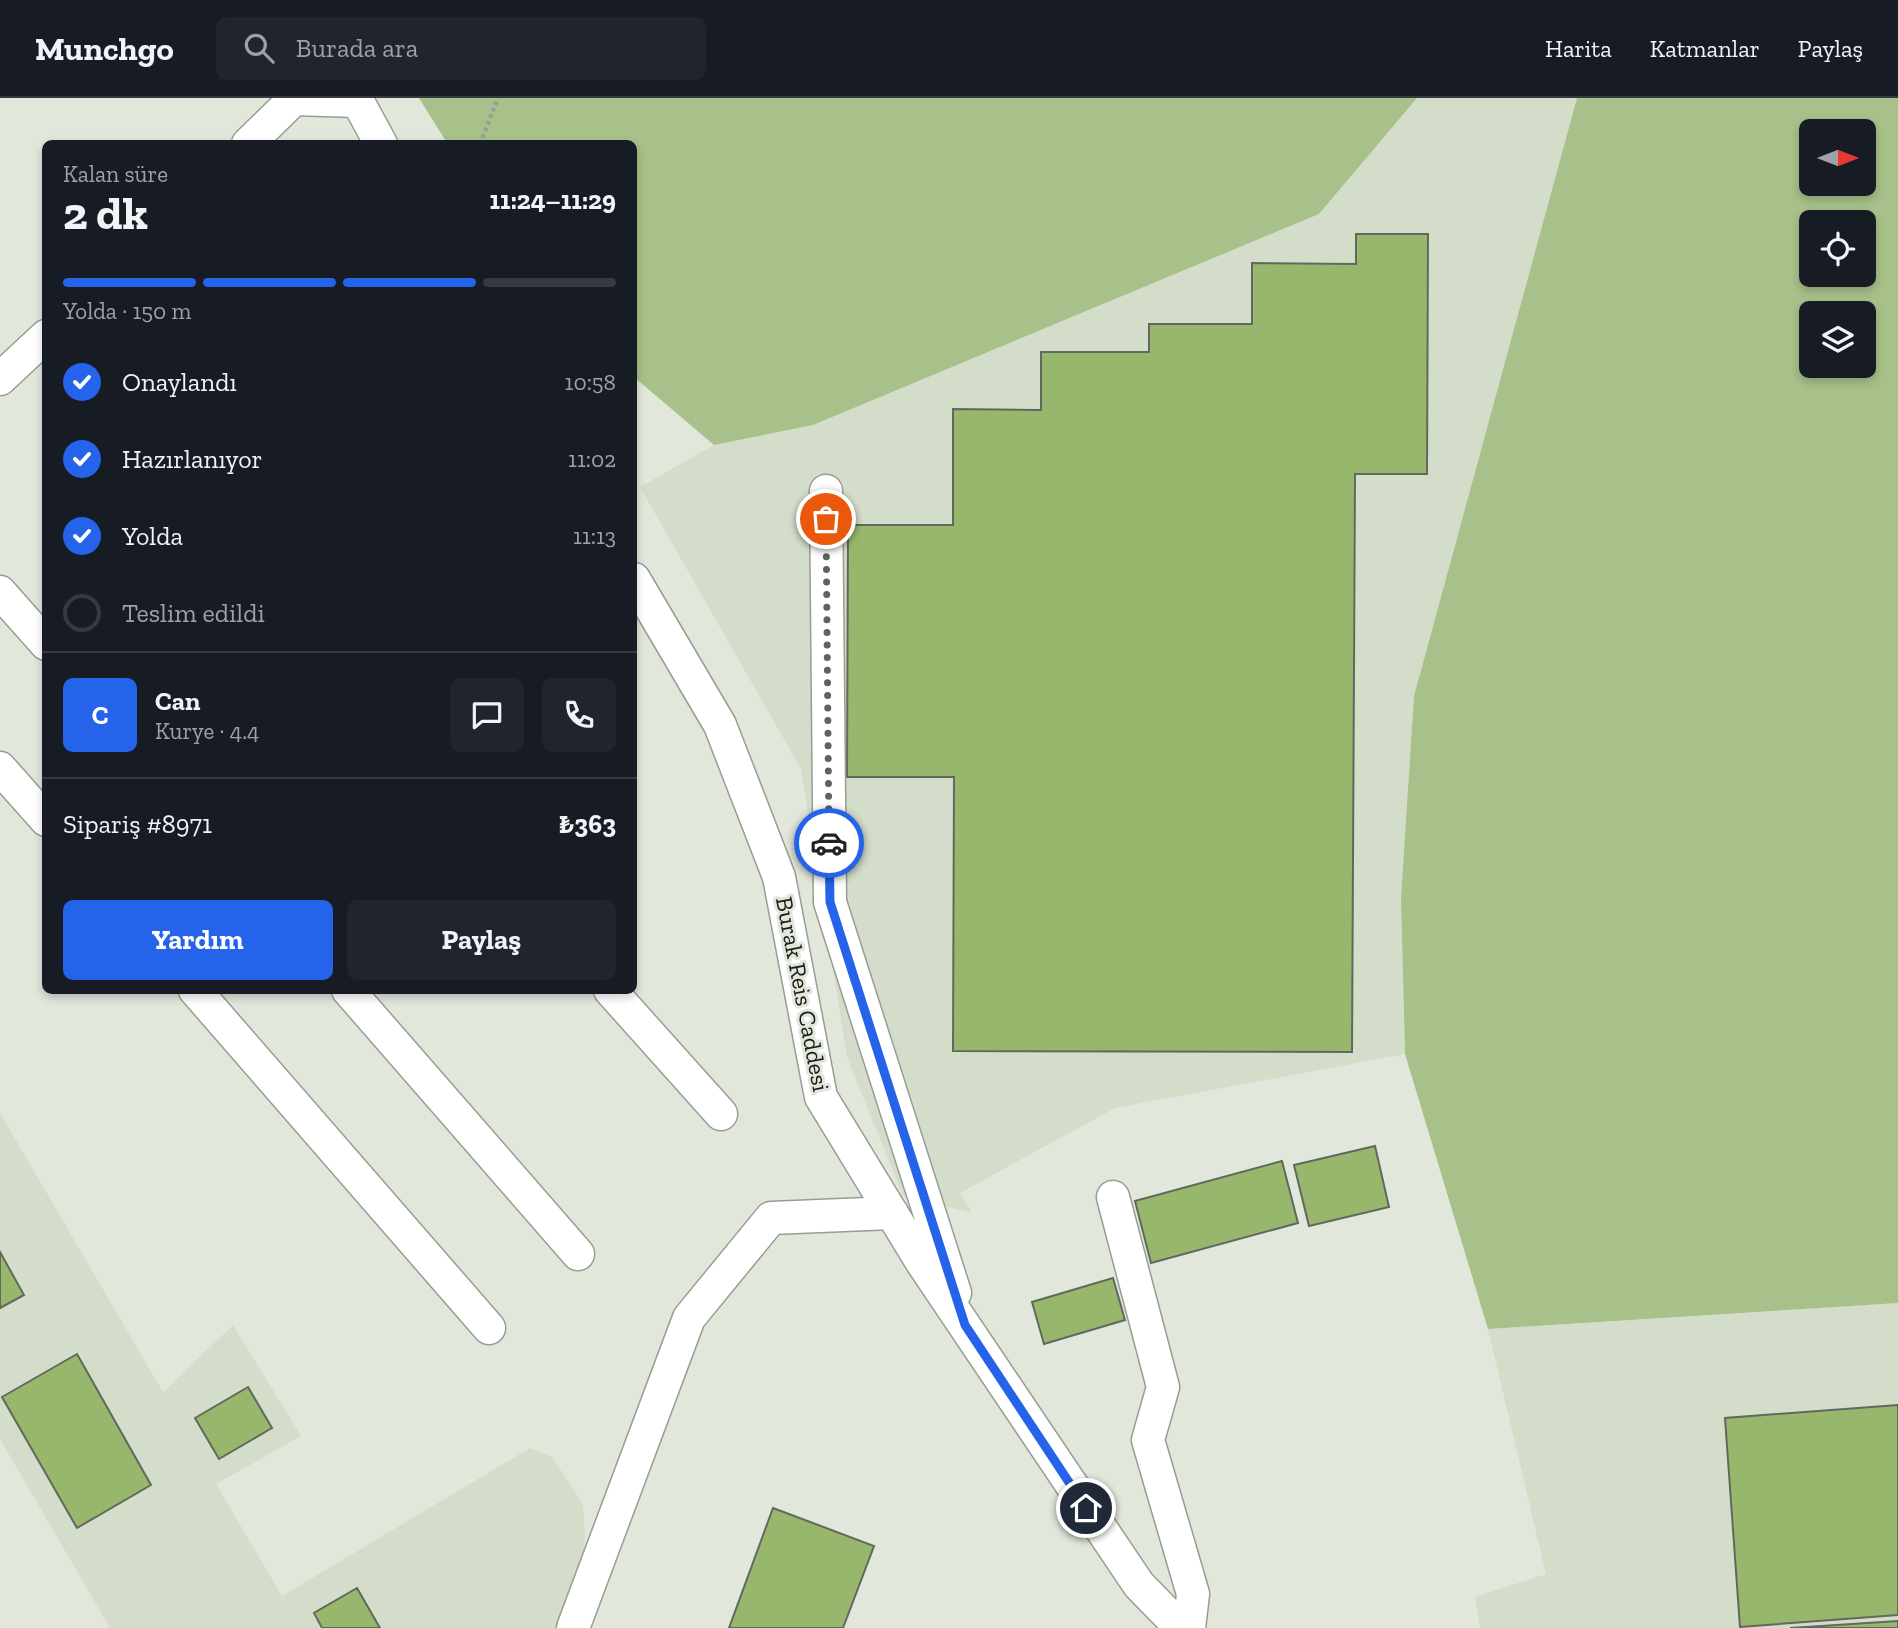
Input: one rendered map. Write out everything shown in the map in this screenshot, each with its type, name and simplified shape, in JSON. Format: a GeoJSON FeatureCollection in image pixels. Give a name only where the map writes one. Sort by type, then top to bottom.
{"type":"FeatureCollection","features":[{"type":"Feature","properties":{"kind":"street"},"geometry":{"type":"LineString","coordinates":[[252,140],[294,99],[356,100],[379,140]]}},
{"type":"Feature","properties":{"kind":"street"},"geometry":{"type":"LineString","coordinates":[[0,379],[42,347]]}},
{"type":"Feature","properties":{"kind":"street"},"geometry":{"type":"LineString","coordinates":[[826,491],[830,902],[965,1325]]}},
{"type":"Feature","properties":{"kind":"street","name":"Burak Reis Caddesi"},"geometry":{"type":"LineString","coordinates":[[637,584],[720,725],[779,877],[821,1097],[892,1213],[1139,1586],[1181,1628]]}},
{"type":"Feature","properties":{"kind":"street"},"geometry":{"type":"LineString","coordinates":[[0,592],[42,639]]}},
{"type":"Feature","properties":{"kind":"street"},"geometry":{"type":"LineString","coordinates":[[0,768],[42,815]]}},
{"type":"Feature","properties":{"kind":"street"},"geometry":{"type":"LineString","coordinates":[[198,994],[489,1328]]}},
{"type":"Feature","properties":{"kind":"street"},"geometry":{"type":"LineString","coordinates":[[351,994],[578,1254]]}},
{"type":"Feature","properties":{"kind":"street"},"geometry":{"type":"LineString","coordinates":[[614,994],[721,1114]]}},
{"type":"Feature","properties":{"kind":"street"},"geometry":{"type":"LineString","coordinates":[[1113,1197],[1164,1387],[1148,1440],[1193,1594],[1189,1628]]}},
{"type":"Feature","properties":{"kind":"street"},"geometry":{"type":"LineString","coordinates":[[573,1628],[689,1318],[771,1218],[892,1213]]}},
{"type":"Feature","properties":{"kind":"path"},"geometry":{"type":"LineString","coordinates":[[482,140],[498,98]]}},
{"type":"Feature","properties":{"kind":"shaded area"},"geometry":{"type":"Polygon","coordinates":[[[1417,98],[1577,98],[1414,696],[1401,897],[1405,1054],[1115,1108],[960,1193],[972,1213],[903,1196],[847,1057],[801,769],[640,487],[714,445],[813,425],[1319,214],[1417,98]]]}},
{"type":"Feature","properties":{"kind":"shaded area"},"geometry":{"type":"Polygon","coordinates":[[[0,1113],[163,1392],[233,1325],[301,1436],[216,1484],[282,1596],[530,1448],[552,1457],[583,1504],[586,1558],[558,1628],[110,1628],[0,1439],[0,1113]]]}},
{"type":"Feature","properties":{"kind":"shaded area"},"geometry":{"type":"Polygon","coordinates":[[[1898,1303],[1898,1628],[1480,1628],[1475,1597],[1546,1574],[1488,1329],[1898,1303]]]}},
{"type":"Feature","properties":{"kind":"green space"},"geometry":{"type":"Polygon","coordinates":[[[419,98],[1417,98],[1319,214],[813,425],[714,445],[637,380],[637,140],[445,140],[419,98]]]}},
{"type":"Feature","properties":{"kind":"green space"},"geometry":{"type":"Polygon","coordinates":[[[1577,98],[1898,98],[1898,1303],[1488,1329],[1405,1054],[1401,897],[1414,696],[1577,98]]]}},
{"type":"Feature","properties":{"kind":"building"},"geometry":{"type":"Polygon","coordinates":[[[1356,234],[1428,234],[1427,474],[1355,474],[1352,1052],[953,1051],[954,777],[847,777],[848,525],[953,525],[953,409],[1041,410],[1041,352],[1149,352],[1149,324],[1252,324],[1252,263],[1356,264],[1356,234]]]}},
{"type":"Feature","properties":{"kind":"building"},"geometry":{"type":"Polygon","coordinates":[[[1375,1146],[1389,1207],[1309,1226],[1294,1165],[1375,1146]]]}},
{"type":"Feature","properties":{"kind":"building"},"geometry":{"type":"Polygon","coordinates":[[[1282,1161],[1298,1223],[1151,1263],[1135,1201],[1282,1161]]]}},
{"type":"Feature","properties":{"kind":"building"},"geometry":{"type":"Polygon","coordinates":[[[0,1252],[24,1295],[0,1308],[0,1252]]]}},
{"type":"Feature","properties":{"kind":"building"},"geometry":{"type":"Polygon","coordinates":[[[1113,1278],[1125,1320],[1044,1344],[1032,1302],[1113,1278]]]}},
{"type":"Feature","properties":{"kind":"building"},"geometry":{"type":"Polygon","coordinates":[[[77,1354],[151,1485],[77,1528],[2,1397],[77,1354]]]}},
{"type":"Feature","properties":{"kind":"building"},"geometry":{"type":"Polygon","coordinates":[[[248,1387],[272,1428],[219,1459],[195,1418],[248,1387]]]}},
{"type":"Feature","properties":{"kind":"building"},"geometry":{"type":"Polygon","coordinates":[[[1898,1405],[1898,1615],[1740,1627],[1725,1418],[1898,1405]]]}},
{"type":"Feature","properties":{"kind":"building"},"geometry":{"type":"Polygon","coordinates":[[[773,1508],[874,1546],[843,1628],[729,1628],[773,1508]]]}},
{"type":"Feature","properties":{"kind":"building"},"geometry":{"type":"Polygon","coordinates":[[[357,1588],[380,1628],[322,1628],[314,1613],[357,1588]]]}},
{"type":"Feature","properties":{"kind":"building"},"geometry":{"type":"Polygon","coordinates":[[[1898,1621],[1898,1628],[1790,1628],[1898,1621]]]}},
{"type":"Feature","properties":{"kind":"way so far"},"geometry":{"type":"LineString","coordinates":[[826,519],[829,843]]}},
{"type":"Feature","properties":{"kind":"route"},"geometry":{"type":"LineString","coordinates":[[829,843],[830,902],[965,1325],[1086,1508]]}}]}
